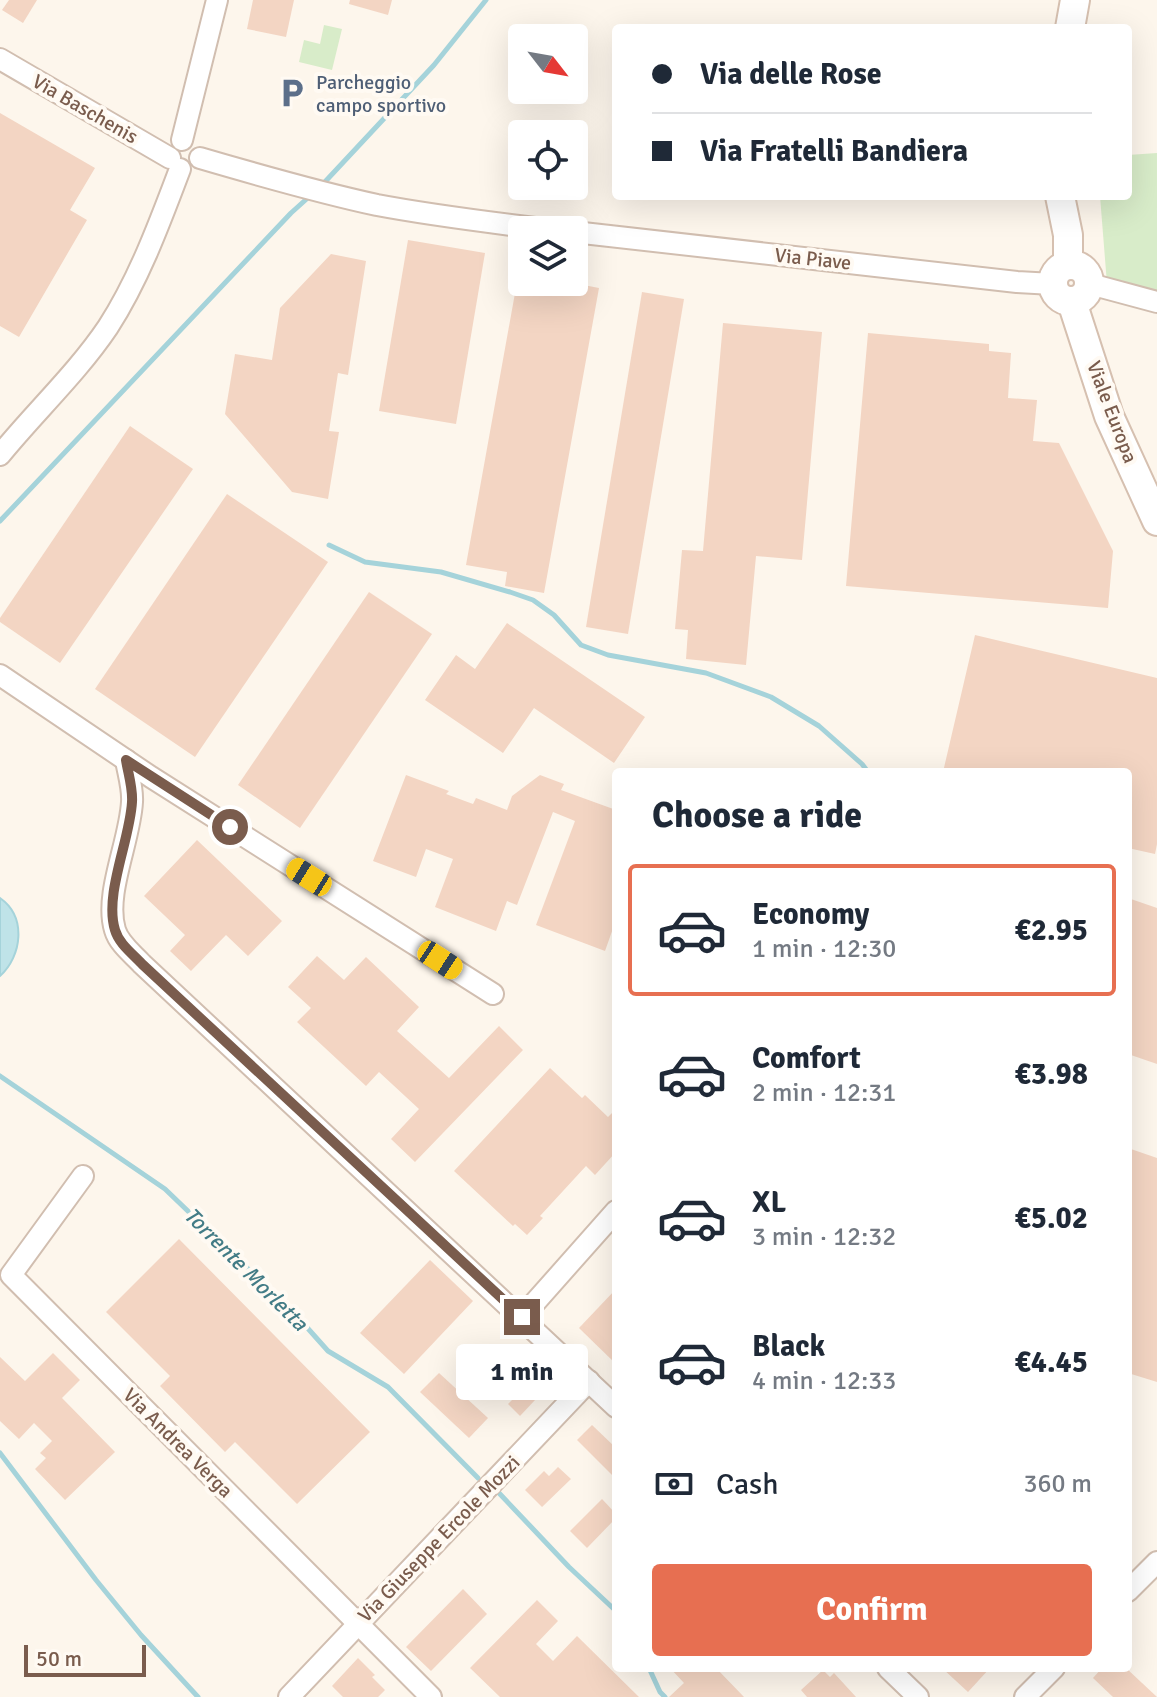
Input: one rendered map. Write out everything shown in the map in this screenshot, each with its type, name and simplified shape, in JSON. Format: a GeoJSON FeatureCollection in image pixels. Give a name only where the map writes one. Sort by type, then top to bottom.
{"type":"FeatureCollection","features":[{"type":"Feature","properties":{"kind":"street"},"geometry":{"type":"LineString","coordinates":[[182,140],[217,0]]}},
{"type":"Feature","properties":{"kind":"street"},"geometry":{"type":"LineString","coordinates":[[1071,24],[1075,0]]}},
{"type":"Feature","properties":{"kind":"street","name":"Via Baschenis"},"geometry":{"type":"LineString","coordinates":[[0,59],[175,163]]}},
{"type":"Feature","properties":{"kind":"street"},"geometry":{"type":"LineString","coordinates":[[0,455],[108,327],[132,285],[175,163],[171,148],[182,140],[196,144],[200,158],[194,166],[185,170],[175,163]]}},
{"type":"Feature","properties":{"kind":"street"},"geometry":{"type":"LineString","coordinates":[[200,158],[376,204],[508,225]]}},
{"type":"Feature","properties":{"kind":"street","name":"Viale Europa"},"geometry":{"type":"LineString","coordinates":[[1061,200],[1068,235],[1071,284],[1109,416],[1157,521]]}},
{"type":"Feature","properties":{"kind":"street","name":"Via Piave"},"geometry":{"type":"LineString","coordinates":[[588,234],[1017,282],[1071,284],[1157,302]]}},
{"type":"Feature","properties":{"kind":"street"},"geometry":{"type":"LineString","coordinates":[[0,675],[126,760],[493,994]]}},
{"type":"Feature","properties":{"kind":"street"},"geometry":{"type":"LineString","coordinates":[[126,760],[132,800],[114,892],[115,930],[120,940],[612,1403]]}},
{"type":"Feature","properties":{"kind":"street","name":"Via Andrea Verga"},"geometry":{"type":"LineString","coordinates":[[83,1176],[11,1275],[431,1697]]}},
{"type":"Feature","properties":{"kind":"street"},"geometry":{"type":"LineString","coordinates":[[522,1317],[612,1216]]}},
{"type":"Feature","properties":{"kind":"street","name":"Via Giuseppe Ercole Mozzi"},"geometry":{"type":"LineString","coordinates":[[289,1697],[589,1381]]}},
{"type":"Feature","properties":{"kind":"street"},"geometry":{"type":"LineString","coordinates":[[1132,1587],[1157,1562]]}},
{"type":"Feature","properties":{"kind":"street"},"geometry":{"type":"LineString","coordinates":[[892,1672],[918,1697]]}},
{"type":"Feature","properties":{"kind":"street"},"geometry":{"type":"LineString","coordinates":[[1025,1697],[1050,1672]]}},
{"type":"Feature","properties":{"kind":"green space"},"geometry":{"type":"Polygon","coordinates":[[[324,25],[342,29],[332,70],[299,62],[304,40],[320,44],[324,25]]]}},
{"type":"Feature","properties":{"kind":"green space"},"geometry":{"type":"Polygon","coordinates":[[[1157,153],[1157,294],[1107,284],[1100,200],[1132,200],[1132,155],[1157,153]]]}},
{"type":"Feature","properties":{"kind":"water"},"geometry":{"type":"Polygon","coordinates":[[[0,898],[14,915],[18,937],[13,958],[0,976],[0,898]]]}},
{"type":"Feature","properties":{"kind":"building"},"geometry":{"type":"Polygon","coordinates":[[[9,0],[37,0],[23,23],[2,10],[9,0]]]}},
{"type":"Feature","properties":{"kind":"building"},"geometry":{"type":"Polygon","coordinates":[[[253,0],[294,0],[286,37],[247,29],[253,0]]]}},
{"type":"Feature","properties":{"kind":"building"},"geometry":{"type":"Polygon","coordinates":[[[350,0],[392,0],[388,15],[349,4],[350,0]]]}},
{"type":"Feature","properties":{"kind":"building"},"geometry":{"type":"Polygon","coordinates":[[[0,113],[95,168],[70,210],[87,220],[19,337],[0,326],[0,113]]]}},
{"type":"Feature","properties":{"kind":"building"},"geometry":{"type":"Polygon","coordinates":[[[408,240],[485,253],[456,424],[379,411],[408,240]]]}},
{"type":"Feature","properties":{"kind":"building"},"geometry":{"type":"Polygon","coordinates":[[[331,254],[366,261],[348,375],[338,373],[329,431],[339,432],[328,499],[292,492],[225,414],[235,354],[272,360],[280,308],[331,254]]]}},
{"type":"Feature","properties":{"kind":"building"},"geometry":{"type":"Polygon","coordinates":[[[588,286],[599,288],[544,593],[505,586],[507,572],[466,565],[514,296],[588,296],[588,286]]]}},
{"type":"Feature","properties":{"kind":"building"},"geometry":{"type":"Polygon","coordinates":[[[642,292],[684,299],[628,634],[586,627],[642,292]]]}},
{"type":"Feature","properties":{"kind":"building"},"geometry":{"type":"Polygon","coordinates":[[[723,323],[822,332],[802,560],[756,556],[746,665],[686,659],[688,630],[675,629],[682,550],[703,551],[723,323]]]}},
{"type":"Feature","properties":{"kind":"building"},"geometry":{"type":"Polygon","coordinates":[[[868,333],[989,344],[989,351],[1011,353],[1008,398],[1037,400],[1033,441],[1059,443],[1113,551],[1108,608],[846,586],[868,333]]]}},
{"type":"Feature","properties":{"kind":"building"},"geometry":{"type":"Polygon","coordinates":[[[130,426],[193,469],[60,663],[0,622],[0,618],[130,426]]]}},
{"type":"Feature","properties":{"kind":"building"},"geometry":{"type":"Polygon","coordinates":[[[227,494],[328,562],[195,757],[95,689],[227,494]]]}},
{"type":"Feature","properties":{"kind":"building"},"geometry":{"type":"Polygon","coordinates":[[[369,592],[432,634],[300,828],[238,785],[369,592]]]}},
{"type":"Feature","properties":{"kind":"building"},"geometry":{"type":"Polygon","coordinates":[[[507,623],[645,717],[614,763],[534,708],[503,753],[425,700],[456,655],[475,669],[507,623]]]}},
{"type":"Feature","properties":{"kind":"building"},"geometry":{"type":"Polygon","coordinates":[[[975,635],[1157,678],[1155,854],[1132,849],[1132,768],[944,768],[975,635]]]}},
{"type":"Feature","properties":{"kind":"building"},"geometry":{"type":"Polygon","coordinates":[[[406,775],[473,804],[476,798],[507,810],[512,796],[540,775],[564,784],[561,790],[612,809],[612,931],[605,951],[536,925],[575,821],[553,812],[517,905],[507,901],[496,931],[435,907],[453,859],[426,849],[416,877],[373,861],[406,775]]]}},
{"type":"Feature","properties":{"kind":"building"},"geometry":{"type":"Polygon","coordinates":[[[197,840],[282,921],[248,956],[226,935],[191,971],[170,951],[185,935],[144,896],[197,840]]]}},
{"type":"Feature","properties":{"kind":"building"},"geometry":{"type":"Polygon","coordinates":[[[1132,899],[1157,908],[1157,1064],[1132,1055],[1132,899]]]}},
{"type":"Feature","properties":{"kind":"building"},"geometry":{"type":"Polygon","coordinates":[[[317,956],[344,980],[366,957],[419,1007],[397,1031],[449,1078],[499,1026],[523,1050],[415,1162],[391,1139],[419,1109],[379,1072],[366,1086],[297,1022],[311,1008],[288,987],[317,956]]]}},
{"type":"Feature","properties":{"kind":"building"},"geometry":{"type":"Polygon","coordinates":[[[550,1068],[608,1117],[612,1113],[612,1156],[595,1175],[586,1166],[540,1216],[543,1218],[527,1235],[515,1224],[513,1226],[454,1171],[550,1068]]]}},
{"type":"Feature","properties":{"kind":"building"},"geometry":{"type":"Polygon","coordinates":[[[1132,1149],[1157,1158],[1157,1382],[1132,1374],[1132,1149]]]}},
{"type":"Feature","properties":{"kind":"building"},"geometry":{"type":"Polygon","coordinates":[[[179,1239],[370,1432],[297,1504],[235,1442],[225,1452],[160,1386],[170,1376],[106,1312],[179,1239]]]}},
{"type":"Feature","properties":{"kind":"building"},"geometry":{"type":"Polygon","coordinates":[[[430,1260],[473,1301],[404,1374],[360,1333],[430,1260]]]}},
{"type":"Feature","properties":{"kind":"building"},"geometry":{"type":"Polygon","coordinates":[[[612,1293],[612,1360],[579,1328],[612,1293]]]}},
{"type":"Feature","properties":{"kind":"building"},"geometry":{"type":"Polygon","coordinates":[[[53,1353],[80,1380],[62,1398],[115,1452],[65,1500],[35,1469],[46,1458],[40,1453],[52,1441],[34,1423],[19,1439],[0,1421],[0,1357],[25,1381],[53,1353]]]}},
{"type":"Feature","properties":{"kind":"building"},"geometry":{"type":"Polygon","coordinates":[[[540,1372],[551,1383],[520,1416],[508,1404],[540,1372]]]}},
{"type":"Feature","properties":{"kind":"building"},"geometry":{"type":"Polygon","coordinates":[[[439,1373],[488,1418],[469,1438],[420,1392],[439,1373]]]}},
{"type":"Feature","properties":{"kind":"building"},"geometry":{"type":"Polygon","coordinates":[[[592,1425],[612,1444],[612,1475],[577,1440],[592,1425]]]}},
{"type":"Feature","properties":{"kind":"building"},"geometry":{"type":"Polygon","coordinates":[[[558,1467],[571,1479],[542,1507],[525,1490],[544,1471],[549,1476],[558,1467]]]}},
{"type":"Feature","properties":{"kind":"building"},"geometry":{"type":"Polygon","coordinates":[[[602,1499],[612,1510],[612,1522],[587,1548],[570,1531],[602,1499]]]}},
{"type":"Feature","properties":{"kind":"building"},"geometry":{"type":"Polygon","coordinates":[[[463,1589],[487,1614],[431,1671],[406,1647],[463,1589]]]}},
{"type":"Feature","properties":{"kind":"building"},"geometry":{"type":"Polygon","coordinates":[[[537,1600],[558,1621],[536,1644],[553,1661],[577,1636],[639,1697],[500,1697],[470,1668],[537,1600]]]}},
{"type":"Feature","properties":{"kind":"building"},"geometry":{"type":"Polygon","coordinates":[[[358,1658],[385,1690],[378,1697],[343,1697],[332,1686],[358,1658]]]}},
{"type":"Feature","properties":{"kind":"building"},"geometry":{"type":"Polygon","coordinates":[[[674,1672],[720,1672],[744,1697],[669,1697],[684,1683],[674,1672]]]}},
{"type":"Feature","properties":{"kind":"building"},"geometry":{"type":"Polygon","coordinates":[[[821,1672],[830,1677],[834,1673],[856,1697],[807,1697],[801,1690],[821,1672]]]}},
{"type":"Feature","properties":{"kind":"building"},"geometry":{"type":"Polygon","coordinates":[[[946,1672],[986,1672],[968,1692],[946,1672]]]}},
{"type":"Feature","properties":{"kind":"building"},"geometry":{"type":"Polygon","coordinates":[[[1098,1672],[1130,1672],[1157,1697],[1113,1697],[1093,1678],[1098,1672]]]}},
{"type":"Feature","properties":{"kind":"waterway"},"geometry":{"type":"LineString","coordinates":[[322,185],[434,65],[486,0]]}},
{"type":"Feature","properties":{"kind":"waterway"},"geometry":{"type":"LineString","coordinates":[[0,521],[311,195]]}},
{"type":"Feature","properties":{"kind":"waterway"},"geometry":{"type":"LineString","coordinates":[[329,545],[365,562],[441,572],[510,592],[533,600],[554,615],[581,645],[608,655],[706,673],[771,697],[819,726],[865,768]]}},
{"type":"Feature","properties":{"kind":"waterway","name":"Torrente Morletta"},"geometry":{"type":"LineString","coordinates":[[0,1076],[165,1189],[295,1314],[328,1351],[388,1387],[478,1478]]}},
{"type":"Feature","properties":{"kind":"waterway"},"geometry":{"type":"LineString","coordinates":[[0,1453],[96,1580],[198,1697]]}},
{"type":"Feature","properties":{"kind":"waterway","name":"Torrente Morletta"},"geometry":{"type":"LineString","coordinates":[[499,1493],[612,1607]]}},
{"type":"Feature","properties":{"kind":"waterway","name":"Torrente Morletta"},"geometry":{"type":"LineString","coordinates":[[651,1672],[665,1697]]}},
{"type":"Feature","properties":{"kind":"place","name":"Parcheggio campo sportivo"},"geometry":{"type":"Point","coordinates":[292,93]}},
{"type":"Feature","properties":{"kind":"route"},"geometry":{"type":"LineString","coordinates":[[230,827],[126,760],[132,800],[114,892],[113,915],[120,940],[142,964],[522,1317]]}}]}
